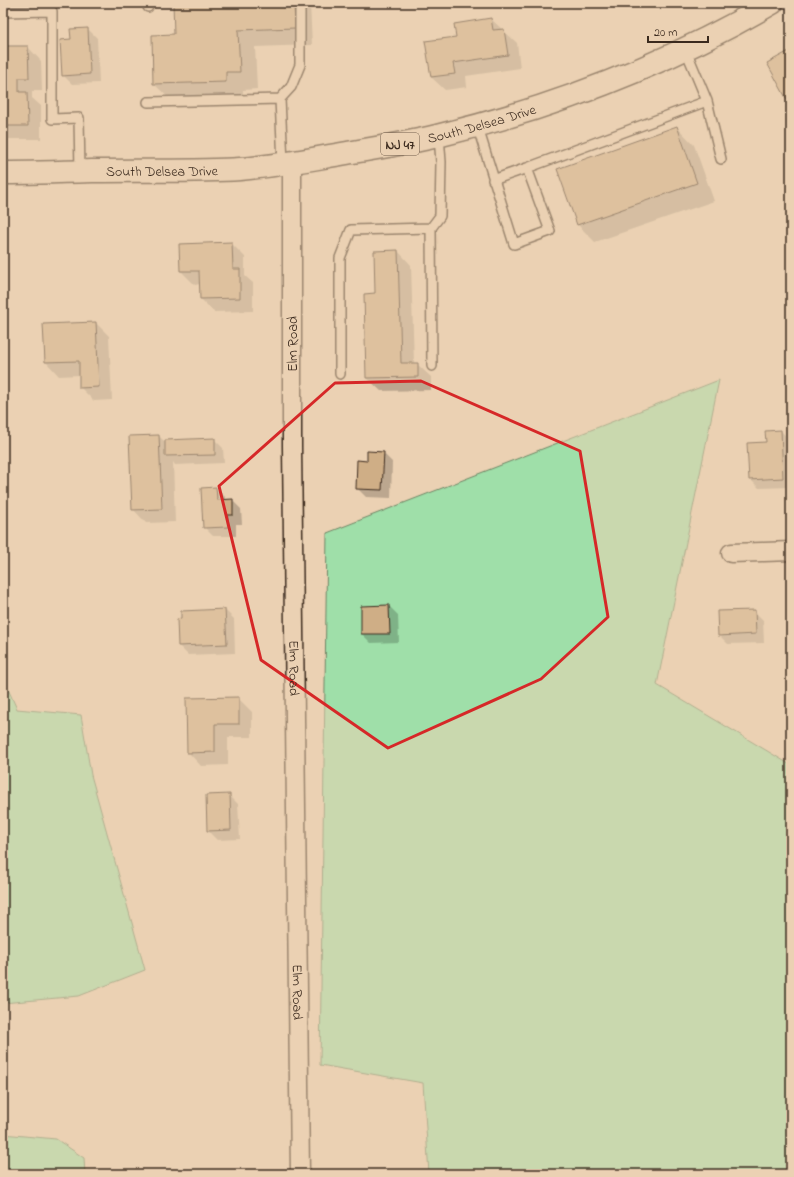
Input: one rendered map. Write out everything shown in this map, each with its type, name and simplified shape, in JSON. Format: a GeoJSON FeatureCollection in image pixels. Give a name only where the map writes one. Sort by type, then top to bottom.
{"type":"FeatureCollection","features":[{"type":"Feature","properties":{"kind":"main road","name":"South Delsea Drive"},"geometry":{"type":"LineString","coordinates":[[3,173],[155,172],[240,168],[288,163],[439,136],[524,112],[602,84],[685,48],[772,3]]}},
{"type":"Feature","properties":{"kind":"street","name":"Elm Road"},"geometry":{"type":"LineString","coordinates":[[288,163],[300,1174]]}},
{"type":"Feature","properties":{"kind":"street"},"geometry":{"type":"LineString","coordinates":[[731,553],[791,551]]}},
{"type":"Feature","properties":{"kind":"lane"},"geometry":{"type":"LineString","coordinates":[[148,102],[280,99],[291,87],[300,65],[300,3]]}},
{"type":"Feature","properties":{"kind":"lane"},"geometry":{"type":"LineString","coordinates":[[3,12],[52,11],[52,119],[79,118],[80,172]]}},
{"type":"Feature","properties":{"kind":"lane"},"geometry":{"type":"LineString","coordinates":[[685,48],[707,101],[722,159]]}},
{"type":"Feature","properties":{"kind":"lane"},"geometry":{"type":"LineString","coordinates":[[280,99],[288,163]]}},
{"type":"Feature","properties":{"kind":"lane"},"geometry":{"type":"LineString","coordinates":[[493,180],[707,101]]}},
{"type":"Feature","properties":{"kind":"lane"},"geometry":{"type":"LineString","coordinates":[[477,125],[514,244],[550,231],[527,168]]}},
{"type":"Feature","properties":{"kind":"lane"},"geometry":{"type":"LineString","coordinates":[[432,366],[431,228],[440,216],[441,162],[439,136]]}},
{"type":"Feature","properties":{"kind":"lane"},"geometry":{"type":"LineString","coordinates":[[340,374],[340,258],[351,230],[431,228]]}},
{"type":"Feature","properties":{"kind":"highlighted area"},"geometry":{"type":"Polygon","coordinates":[[[421,381],[580,451],[608,617],[541,679],[388,748],[261,660],[219,486],[335,383],[421,381]]]}},
{"type":"Feature","properties":{"kind":"green space"},"geometry":{"type":"Polygon","coordinates":[[[719,380],[657,685],[789,764],[791,763],[791,1174],[429,1174],[423,1083],[320,1065],[327,533],[719,380]]]}},
{"type":"Feature","properties":{"kind":"green space"},"geometry":{"type":"Polygon","coordinates":[[[3,678],[17,709],[81,715],[91,775],[145,970],[79,996],[3,1003],[3,678]]]}},
{"type":"Feature","properties":{"kind":"green space"},"geometry":{"type":"Polygon","coordinates":[[[3,1134],[56,1139],[84,1158],[85,1174],[3,1174],[3,1134]]]}},
{"type":"Feature","properties":{"kind":"building"},"geometry":{"type":"Polygon","coordinates":[[[173,3],[294,3],[295,28],[238,30],[240,72],[226,72],[226,82],[153,84],[152,35],[174,34],[173,3]]]}},
{"type":"Feature","properties":{"kind":"building"},"geometry":{"type":"Polygon","coordinates":[[[491,18],[493,30],[504,29],[508,55],[453,63],[455,74],[431,77],[425,41],[456,37],[454,24],[491,18]]]}},
{"type":"Feature","properties":{"kind":"building"},"geometry":{"type":"Polygon","coordinates":[[[88,28],[90,74],[62,76],[60,40],[71,39],[70,29],[88,28]]]}},
{"type":"Feature","properties":{"kind":"building"},"geometry":{"type":"Polygon","coordinates":[[[3,46],[28,46],[29,78],[19,78],[19,92],[27,92],[28,126],[3,126],[3,46]]]}},
{"type":"Feature","properties":{"kind":"building"},"geometry":{"type":"Polygon","coordinates":[[[791,50],[791,107],[767,63],[791,50]]]}},
{"type":"Feature","properties":{"kind":"building"},"geometry":{"type":"Polygon","coordinates":[[[677,126],[697,183],[577,225],[557,169],[677,126]]]}},
{"type":"Feature","properties":{"kind":"building"},"geometry":{"type":"Polygon","coordinates":[[[232,242],[233,269],[240,269],[240,298],[200,299],[199,271],[180,271],[179,244],[232,242]]]}},
{"type":"Feature","properties":{"kind":"building"},"geometry":{"type":"Polygon","coordinates":[[[398,250],[401,363],[418,363],[418,377],[366,378],[364,294],[375,293],[374,251],[398,250]]]}},
{"type":"Feature","properties":{"kind":"building"},"geometry":{"type":"Polygon","coordinates":[[[96,322],[99,387],[79,388],[79,361],[45,362],[43,324],[96,322]]]}},
{"type":"Feature","properties":{"kind":"building"},"geometry":{"type":"Polygon","coordinates":[[[781,430],[783,478],[749,480],[747,443],[766,442],[765,431],[781,430]]]}},
{"type":"Feature","properties":{"kind":"building"},"geometry":{"type":"Polygon","coordinates":[[[159,435],[162,509],[132,510],[129,436],[159,435]]]}},
{"type":"Feature","properties":{"kind":"building"},"geometry":{"type":"Polygon","coordinates":[[[215,438],[215,455],[165,456],[165,440],[215,438]]]}},
{"type":"Feature","properties":{"kind":"building"},"geometry":{"type":"Polygon","coordinates":[[[367,451],[384,452],[382,490],[356,489],[357,460],[367,461],[367,451]]]}},
{"type":"Feature","properties":{"kind":"building"},"geometry":{"type":"Polygon","coordinates":[[[216,487],[217,500],[233,499],[233,515],[227,515],[228,527],[203,528],[201,488],[216,487]]]}},
{"type":"Feature","properties":{"kind":"building"},"geometry":{"type":"Polygon","coordinates":[[[389,605],[390,634],[361,634],[361,606],[389,605]]]}},
{"type":"Feature","properties":{"kind":"building"},"geometry":{"type":"Polygon","coordinates":[[[225,609],[227,644],[178,646],[177,619],[181,618],[181,611],[225,609]]]}},
{"type":"Feature","properties":{"kind":"building"},"geometry":{"type":"Polygon","coordinates":[[[755,610],[756,634],[718,636],[717,611],[755,610]]]}},
{"type":"Feature","properties":{"kind":"building"},"geometry":{"type":"Polygon","coordinates":[[[239,697],[239,724],[215,724],[215,752],[187,753],[186,698],[239,697]]]}},
{"type":"Feature","properties":{"kind":"building"},"geometry":{"type":"Polygon","coordinates":[[[230,794],[231,830],[207,831],[206,795],[230,794]]]}}]}
